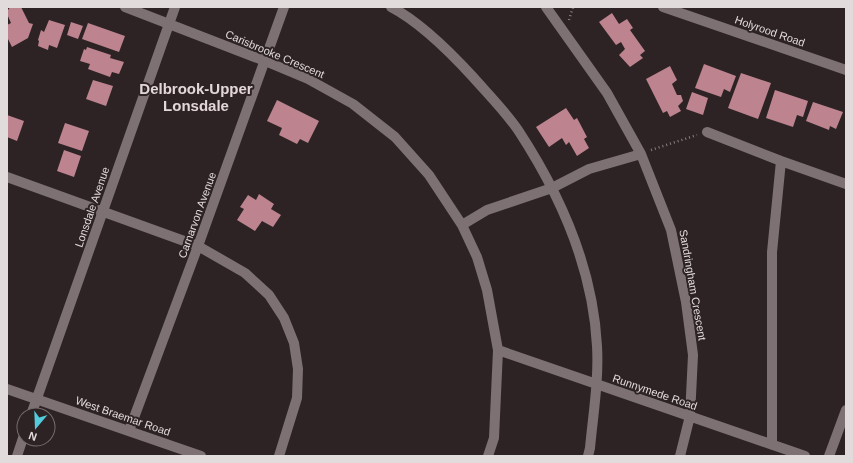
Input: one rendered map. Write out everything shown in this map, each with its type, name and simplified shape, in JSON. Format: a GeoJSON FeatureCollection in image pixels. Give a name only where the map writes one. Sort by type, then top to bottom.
{"type":"FeatureCollection","features":[{"type":"Feature","properties":{"kind":"street","name":"Carisbrooke Crescent"},"geometry":{"type":"LineString","coordinates":[[125,7],[308,79],[353,104],[395,137],[429,175],[462,225],[477,257],[487,290],[498,350],[494,438],[488,456]]}},
{"type":"Feature","properties":{"kind":"street","name":"Lonsdale Avenue"},"geometry":{"type":"LineString","coordinates":[[34,407],[175,7]]}},
{"type":"Feature","properties":{"kind":"street","name":"Carnarvon Avenue"},"geometry":{"type":"LineString","coordinates":[[129,431],[198,246],[284,7]]}},
{"type":"Feature","properties":{"kind":"street"},"geometry":{"type":"LineString","coordinates":[[391,7],[404,14],[454,56],[497,104],[517,129],[552,188],[568,223],[585,273],[593,312],[597,346],[596,384],[588,456]]}},
{"type":"Feature","properties":{"kind":"street","name":"Sandringham Crescent"},"geometry":{"type":"LineString","coordinates":[[546,7],[607,93],[641,154],[671,230],[686,302],[693,355],[690,416],[680,456]]}},
{"type":"Feature","properties":{"kind":"street","name":"Holyrood Road"},"geometry":{"type":"LineString","coordinates":[[663,7],[846,70]]}},
{"type":"Feature","properties":{"kind":"street"},"geometry":{"type":"LineString","coordinates":[[707,132],[846,184]]}},
{"type":"Feature","properties":{"kind":"street"},"geometry":{"type":"LineString","coordinates":[[462,225],[487,210],[552,188],[589,169],[641,154]]}},
{"type":"Feature","properties":{"kind":"street"},"geometry":{"type":"LineString","coordinates":[[772,445],[772,252],[782,161]]}},
{"type":"Feature","properties":{"kind":"street"},"geometry":{"type":"LineString","coordinates":[[7,177],[198,246],[245,273],[269,295],[284,318],[294,343],[298,369],[297,398],[279,456]]}},
{"type":"Feature","properties":{"kind":"street","name":"Runnymede Road"},"geometry":{"type":"LineString","coordinates":[[498,350],[805,456]]}},
{"type":"Feature","properties":{"kind":"street","name":"West Braemar Road"},"geometry":{"type":"LineString","coordinates":[[7,389],[201,456]]}},
{"type":"Feature","properties":{"kind":"street"},"geometry":{"type":"LineString","coordinates":[[829,456],[846,410]]}},
{"type":"Feature","properties":{"kind":"path"},"geometry":{"type":"LineString","coordinates":[[641,154],[707,132]]}},
{"type":"Feature","properties":{"kind":"building"},"geometry":{"type":"Polygon","coordinates":[[[10,7],[21,7],[29,23],[33,24],[28,38],[12,47],[7,37],[7,25],[11,23],[7,14],[10,7]]]}},
{"type":"Feature","properties":{"kind":"building"},"geometry":{"type":"Polygon","coordinates":[[[612,13],[619,24],[627,19],[633,28],[630,30],[645,51],[640,55],[643,58],[630,67],[619,55],[625,49],[621,42],[616,45],[599,22],[612,13]]]}},
{"type":"Feature","properties":{"kind":"building"},"geometry":{"type":"Polygon","coordinates":[[[49,20],[65,25],[57,48],[49,45],[48,50],[38,46],[38,40],[41,30],[44,32],[49,20]]]}},
{"type":"Feature","properties":{"kind":"building"},"geometry":{"type":"Polygon","coordinates":[[[71,22],[83,26],[78,39],[67,35],[71,22]]]}},
{"type":"Feature","properties":{"kind":"building"},"geometry":{"type":"Polygon","coordinates":[[[88,23],[125,36],[119,52],[82,39],[88,23]]]}},
{"type":"Feature","properties":{"kind":"building"},"geometry":{"type":"Polygon","coordinates":[[[87,47],[111,55],[110,58],[124,62],[119,74],[112,72],[110,77],[88,69],[90,64],[80,61],[84,49],[86,50],[87,47]]]}},
{"type":"Feature","properties":{"kind":"building"},"geometry":{"type":"Polygon","coordinates":[[[704,64],[736,76],[730,92],[724,89],[721,97],[695,88],[704,64]]]}},
{"type":"Feature","properties":{"kind":"building"},"geometry":{"type":"Polygon","coordinates":[[[670,66],[677,80],[672,84],[677,95],[681,95],[683,101],[678,106],[681,111],[670,117],[667,111],[663,113],[646,79],[670,66]]]}},
{"type":"Feature","properties":{"kind":"building"},"geometry":{"type":"Polygon","coordinates":[[[741,73],[771,83],[758,119],[728,108],[741,73]]]}},
{"type":"Feature","properties":{"kind":"building"},"geometry":{"type":"Polygon","coordinates":[[[93,80],[113,86],[106,106],[86,99],[93,80]]]}},
{"type":"Feature","properties":{"kind":"building"},"geometry":{"type":"Polygon","coordinates":[[[775,90],[808,101],[803,117],[797,115],[793,127],[766,118],[775,90]]]}},
{"type":"Feature","properties":{"kind":"building"},"geometry":{"type":"Polygon","coordinates":[[[692,92],[708,98],[703,115],[686,109],[692,92]]]}},
{"type":"Feature","properties":{"kind":"building"},"geometry":{"type":"Polygon","coordinates":[[[277,100],[319,121],[308,143],[300,139],[297,144],[279,135],[282,128],[267,121],[277,100]]]}},
{"type":"Feature","properties":{"kind":"building"},"geometry":{"type":"Polygon","coordinates":[[[813,102],[843,112],[836,129],[830,126],[829,130],[806,121],[813,102]]]}},
{"type":"Feature","properties":{"kind":"building"},"geometry":{"type":"Polygon","coordinates":[[[566,108],[574,120],[577,118],[587,137],[584,139],[589,148],[577,156],[569,142],[566,145],[562,138],[549,147],[536,127],[566,108]]]}},
{"type":"Feature","properties":{"kind":"building"},"geometry":{"type":"Polygon","coordinates":[[[7,115],[24,121],[17,141],[7,137],[7,115]]]}},
{"type":"Feature","properties":{"kind":"building"},"geometry":{"type":"Polygon","coordinates":[[[65,123],[89,131],[82,151],[58,143],[65,123]]]}},
{"type":"Feature","properties":{"kind":"building"},"geometry":{"type":"Polygon","coordinates":[[[64,150],[81,156],[74,177],[57,171],[64,150]]]}},
{"type":"Feature","properties":{"kind":"building"},"geometry":{"type":"Polygon","coordinates":[[[259,194],[274,204],[271,209],[281,215],[273,227],[262,221],[255,231],[237,220],[244,209],[240,207],[248,195],[256,200],[259,194]]]}},
{"type":"Feature","properties":{"kind":"district","name":"Delbrook-Upper Lonsdale"},"geometry":{"type":"Point","coordinates":[196,98]}}]}
